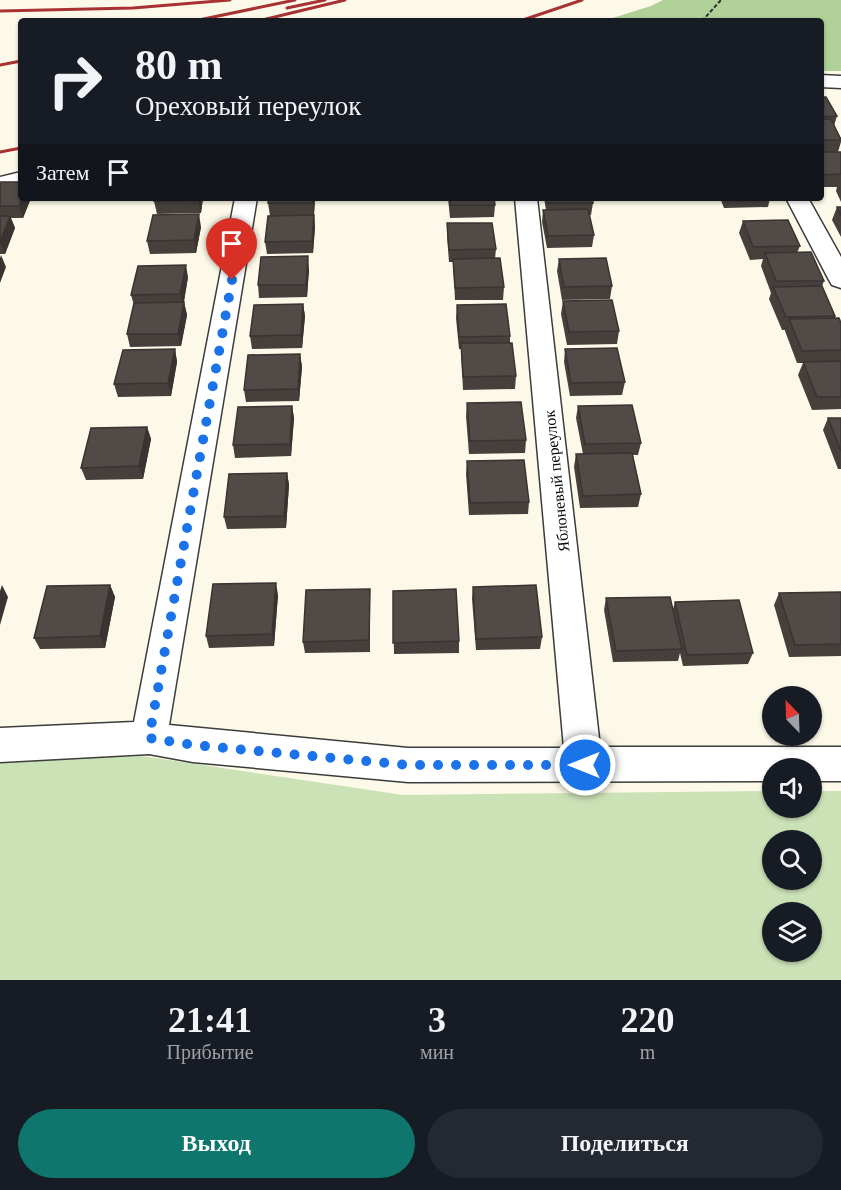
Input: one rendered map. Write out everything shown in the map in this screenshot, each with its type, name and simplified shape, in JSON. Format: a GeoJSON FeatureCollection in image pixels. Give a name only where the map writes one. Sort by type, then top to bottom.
{"type":"FeatureCollection","features":[{"type":"Feature","properties":{"kind":"street"},"geometry":{"type":"LineString","coordinates":[[824,81],[841,82]]}},
{"type":"Feature","properties":{"kind":"street"},"geometry":{"type":"LineString","coordinates":[[0,183],[18,180]]}},
{"type":"Feature","properties":{"kind":"street"},"geometry":{"type":"LineString","coordinates":[[149,738],[245,201]]}},
{"type":"Feature","properties":{"kind":"street","name":"Яблоневый переулок"},"geometry":{"type":"LineString","coordinates":[[526,201],[585,765]]}},
{"type":"Feature","properties":{"kind":"street"},"geometry":{"type":"LineString","coordinates":[[798,201],[841,280]]}},
{"type":"Feature","properties":{"kind":"street"},"geometry":{"type":"LineString","coordinates":[[0,745],[149,738],[193,745],[408,765],[841,764]]}},
{"type":"Feature","properties":{"kind":"path"},"geometry":{"type":"LineString","coordinates":[[705,18],[721,0]]}},
{"type":"Feature","properties":{"kind":"green space"},"geometry":{"type":"Polygon","coordinates":[[[663,0],[841,0],[841,71],[824,71],[824,18],[613,18],[663,0]]]}},
{"type":"Feature","properties":{"kind":"green space"},"geometry":{"type":"Polygon","coordinates":[[[142,756],[403,795],[762,791],[762,818],[822,818],[822,791],[841,791],[841,980],[0,980],[0,760],[142,756]]]}},
{"type":"Feature","properties":{"kind":"building"},"geometry":{"type":"Polygon","coordinates":[[[824,97],[826,97],[837,116],[824,117],[824,97]]]}},
{"type":"Feature","properties":{"kind":"building"},"geometry":{"type":"Polygon","coordinates":[[[824,119],[831,119],[841,140],[824,140],[824,119]]]}},
{"type":"Feature","properties":{"kind":"building"},"geometry":{"type":"Polygon","coordinates":[[[824,152],[841,152],[841,174],[824,175],[824,152]]]}},
{"type":"Feature","properties":{"kind":"building"},"geometry":{"type":"Polygon","coordinates":[[[0,182],[18,182],[18,201],[21,201],[19,206],[0,206],[0,182]]]}},
{"type":"Feature","properties":{"kind":"building"},"geometry":{"type":"Polygon","coordinates":[[[268,201],[313,201],[313,203],[268,203],[268,201]]]}},
{"type":"Feature","properties":{"kind":"building"},"geometry":{"type":"Polygon","coordinates":[[[450,201],[494,201],[495,205],[450,205],[450,201]]]}},
{"type":"Feature","properties":{"kind":"building"},"geometry":{"type":"Polygon","coordinates":[[[548,201],[593,201],[593,203],[548,203],[548,201]]]}},
{"type":"Feature","properties":{"kind":"building"},"geometry":{"type":"Polygon","coordinates":[[[588,209],[594,235],[548,236],[543,210],[588,209]]]}},
{"type":"Feature","properties":{"kind":"building"},"geometry":{"type":"Polygon","coordinates":[[[199,214],[194,240],[147,241],[153,215],[199,214]]]}},
{"type":"Feature","properties":{"kind":"building"},"geometry":{"type":"Polygon","coordinates":[[[314,215],[312,241],[265,242],[268,216],[314,215]]]}},
{"type":"Feature","properties":{"kind":"building"},"geometry":{"type":"Polygon","coordinates":[[[0,216],[10,216],[0,242],[0,216]]]}},
{"type":"Feature","properties":{"kind":"building"},"geometry":{"type":"Polygon","coordinates":[[[788,220],[800,246],[753,247],[743,221],[788,220]]]}},
{"type":"Feature","properties":{"kind":"building"},"geometry":{"type":"Polygon","coordinates":[[[447,223],[492,223],[496,249],[449,250],[447,223]]]}},
{"type":"Feature","properties":{"kind":"building"},"geometry":{"type":"Polygon","coordinates":[[[811,252],[824,281],[776,281],[765,253],[811,252]]]}},
{"type":"Feature","properties":{"kind":"building"},"geometry":{"type":"Polygon","coordinates":[[[308,256],[306,285],[258,285],[261,257],[308,256]]]}},
{"type":"Feature","properties":{"kind":"building"},"geometry":{"type":"Polygon","coordinates":[[[500,258],[504,287],[455,288],[453,259],[500,258]]]}},
{"type":"Feature","properties":{"kind":"building"},"geometry":{"type":"Polygon","coordinates":[[[606,258],[612,286],[564,287],[559,259],[606,258]]]}},
{"type":"Feature","properties":{"kind":"building"},"geometry":{"type":"Polygon","coordinates":[[[186,265],[180,294],[131,295],[138,266],[186,265]]]}},
{"type":"Feature","properties":{"kind":"building"},"geometry":{"type":"Polygon","coordinates":[[[822,286],[835,316],[786,317],[773,287],[822,286]]]}},
{"type":"Feature","properties":{"kind":"building"},"geometry":{"type":"Polygon","coordinates":[[[612,300],[619,331],[569,332],[563,301],[612,300]]]}},
{"type":"Feature","properties":{"kind":"building"},"geometry":{"type":"Polygon","coordinates":[[[184,302],[178,334],[127,334],[134,303],[184,302]]]}},
{"type":"Feature","properties":{"kind":"building"},"geometry":{"type":"Polygon","coordinates":[[[303,304],[301,335],[250,336],[254,305],[303,304]]]}},
{"type":"Feature","properties":{"kind":"building"},"geometry":{"type":"Polygon","coordinates":[[[506,304],[510,336],[459,337],[457,305],[506,304]]]}},
{"type":"Feature","properties":{"kind":"building"},"geometry":{"type":"Polygon","coordinates":[[[839,318],[841,350],[802,351],[789,319],[839,318]]]}},
{"type":"Feature","properties":{"kind":"building"},"geometry":{"type":"Polygon","coordinates":[[[461,343],[512,343],[516,376],[463,377],[461,343]]]}},
{"type":"Feature","properties":{"kind":"building"},"geometry":{"type":"Polygon","coordinates":[[[617,348],[625,382],[571,383],[565,349],[617,348]]]}},
{"type":"Feature","properties":{"kind":"building"},"geometry":{"type":"Polygon","coordinates":[[[175,349],[168,383],[114,384],[123,350],[175,349]]]}},
{"type":"Feature","properties":{"kind":"building"},"geometry":{"type":"Polygon","coordinates":[[[300,354],[298,389],[244,390],[248,355],[300,354]]]}},
{"type":"Feature","properties":{"kind":"building"},"geometry":{"type":"Polygon","coordinates":[[[841,361],[841,397],[817,397],[803,362],[841,361]]]}},
{"type":"Feature","properties":{"kind":"building"},"geometry":{"type":"Polygon","coordinates":[[[521,402],[526,440],[470,441],[467,403],[521,402]]]}},
{"type":"Feature","properties":{"kind":"building"},"geometry":{"type":"Polygon","coordinates":[[[632,405],[641,443],[585,444],[578,406],[632,405]]]}},
{"type":"Feature","properties":{"kind":"building"},"geometry":{"type":"Polygon","coordinates":[[[292,406],[290,444],[233,445],[238,407],[292,406]]]}},
{"type":"Feature","properties":{"kind":"building"},"geometry":{"type":"Polygon","coordinates":[[[828,418],[841,418],[841,451],[828,418]]]}},
{"type":"Feature","properties":{"kind":"building"},"geometry":{"type":"Polygon","coordinates":[[[147,427],[139,466],[81,468],[91,428],[147,427]]]}},
{"type":"Feature","properties":{"kind":"building"},"geometry":{"type":"Polygon","coordinates":[[[632,453],[641,494],[583,496],[576,454],[632,453]]]}},
{"type":"Feature","properties":{"kind":"building"},"geometry":{"type":"Polygon","coordinates":[[[524,460],[529,502],[470,503],[467,461],[524,460]]]}},
{"type":"Feature","properties":{"kind":"building"},"geometry":{"type":"Polygon","coordinates":[[[287,473],[284,516],[224,517],[229,474],[287,473]]]}},
{"type":"Feature","properties":{"kind":"building"},"geometry":{"type":"Polygon","coordinates":[[[276,583],[272,634],[206,636],[213,584],[276,583]]]}},
{"type":"Feature","properties":{"kind":"building"},"geometry":{"type":"Polygon","coordinates":[[[110,585],[100,636],[34,638],[47,586],[110,585]]]}},
{"type":"Feature","properties":{"kind":"building"},"geometry":{"type":"Polygon","coordinates":[[[536,585],[542,637],[476,639],[473,587],[536,585]]]}},
{"type":"Feature","properties":{"kind":"building"},"geometry":{"type":"Polygon","coordinates":[[[370,589],[369,640],[303,642],[306,590],[370,589]]]}},
{"type":"Feature","properties":{"kind":"building"},"geometry":{"type":"Polygon","coordinates":[[[456,589],[459,641],[393,643],[393,591],[456,589]]]}},
{"type":"Feature","properties":{"kind":"building"},"geometry":{"type":"Polygon","coordinates":[[[841,592],[841,644],[795,645],[779,593],[841,592]]]}},
{"type":"Feature","properties":{"kind":"building"},"geometry":{"type":"Polygon","coordinates":[[[670,597],[682,649],[616,651],[606,598],[670,597]]]}},
{"type":"Feature","properties":{"kind":"building"},"geometry":{"type":"Polygon","coordinates":[[[739,600],[753,653],[687,655],[675,602],[739,600]]]}},
{"type":"Feature","properties":{"kind":"railway"},"geometry":{"type":"LineString","coordinates":[[0,11],[133,8],[230,0]]}},
{"type":"Feature","properties":{"kind":"railway"},"geometry":{"type":"LineString","coordinates":[[208,18],[295,0]]}},
{"type":"Feature","properties":{"kind":"railway"},"geometry":{"type":"LineString","coordinates":[[287,8],[325,0]]}},
{"type":"Feature","properties":{"kind":"railway"},"geometry":{"type":"LineString","coordinates":[[270,18],[345,0]]}},
{"type":"Feature","properties":{"kind":"railway"},"geometry":{"type":"LineString","coordinates":[[529,18],[582,0]]}},
{"type":"Feature","properties":{"kind":"railway"},"geometry":{"type":"LineString","coordinates":[[0,65],[18,62]]}},
{"type":"Feature","properties":{"kind":"railway"},"geometry":{"type":"LineString","coordinates":[[0,152],[18,149]]}},
{"type":"Feature","properties":{"kind":"route"},"geometry":{"type":"LineString","coordinates":[[232,280],[149,738],[193,745],[408,765],[585,765]]}}]}
